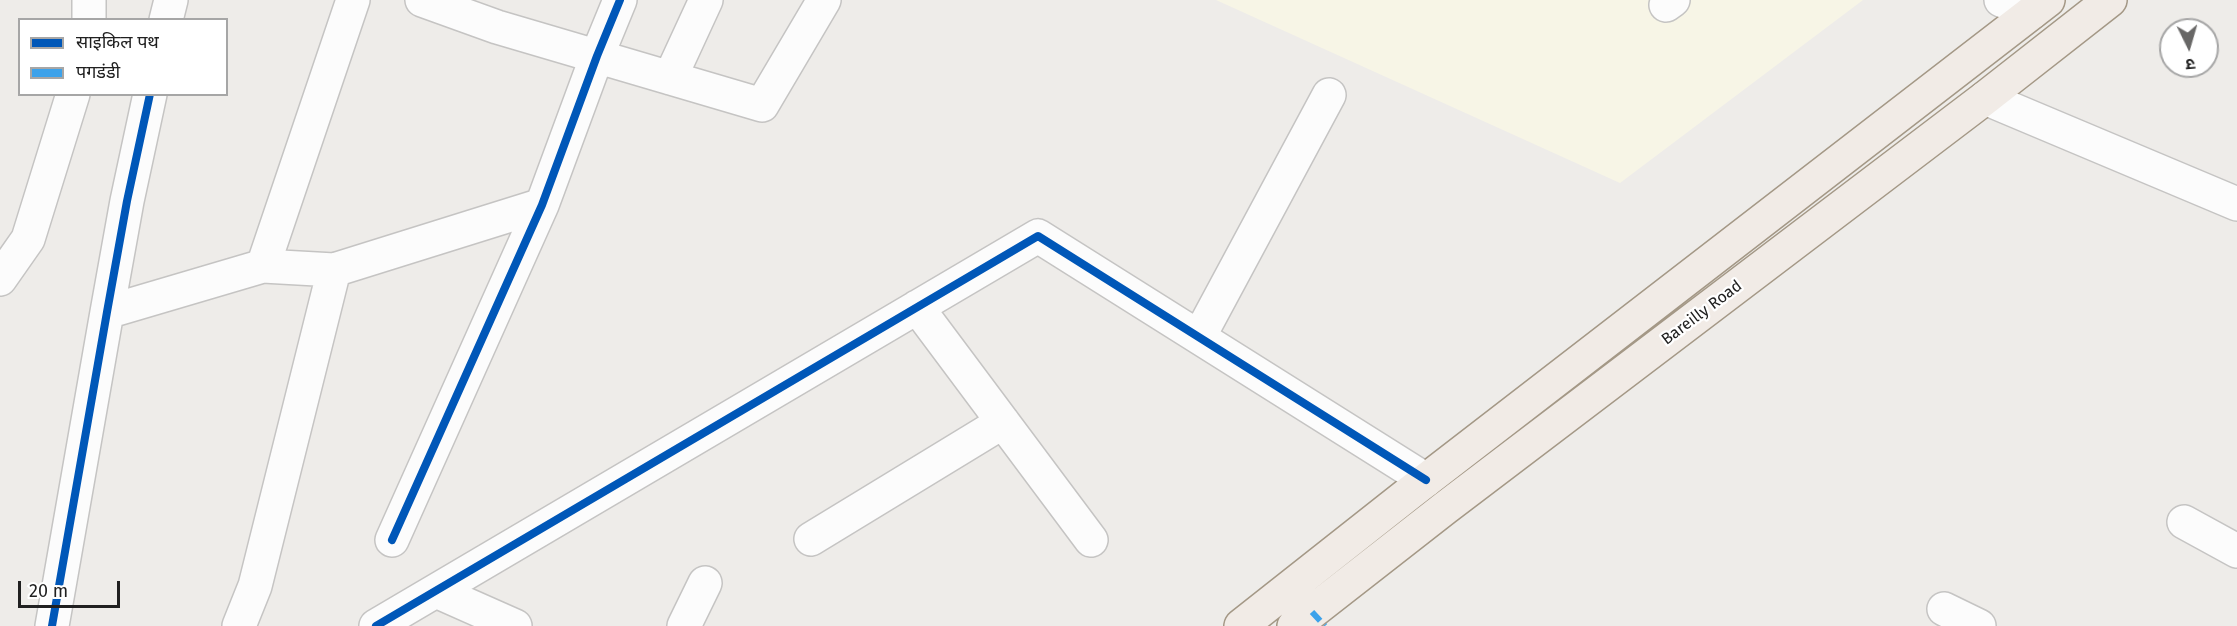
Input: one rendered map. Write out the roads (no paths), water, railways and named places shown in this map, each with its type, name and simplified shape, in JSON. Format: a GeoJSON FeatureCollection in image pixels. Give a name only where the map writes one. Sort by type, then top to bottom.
{"type":"FeatureCollection","features":[{"type":"Feature","properties":{"kind":"main road","name":"Bareilly Road"},"geometry":{"type":"LineString","coordinates":[[1310,621],[1445,508],[1985,98],[2110,0]]}},
{"type":"Feature","properties":{"kind":"main road"},"geometry":{"type":"LineString","coordinates":[[1241,626],[1426,480],[2040,6]]}},
{"type":"Feature","properties":{"kind":"street"},"geometry":{"type":"LineString","coordinates":[[88,18],[89,0]]}},
{"type":"Feature","properties":{"kind":"street"},"geometry":{"type":"LineString","coordinates":[[166,18],[171,0]]}},
{"type":"Feature","properties":{"kind":"street"},"geometry":{"type":"LineString","coordinates":[[263,266],[353,0]]}},
{"type":"Feature","properties":{"kind":"street"},"geometry":{"type":"LineString","coordinates":[[422,0],[503,13],[597,56],[762,105],[824,0]]}},
{"type":"Feature","properties":{"kind":"street"},"geometry":{"type":"LineString","coordinates":[[392,540],[542,205],[620,0]]}},
{"type":"Feature","properties":{"kind":"street"},"geometry":{"type":"LineString","coordinates":[[670,78],[706,0]]}},
{"type":"Feature","properties":{"kind":"street"},"geometry":{"type":"LineString","coordinates":[[2001,0],[2040,6]]}},
{"type":"Feature","properties":{"kind":"street"},"geometry":{"type":"LineString","coordinates":[[1199,337],[1329,95]]}},
{"type":"Feature","properties":{"kind":"street"},"geometry":{"type":"LineString","coordinates":[[0,279],[28,239],[73,96]]}},
{"type":"Feature","properties":{"kind":"street"},"geometry":{"type":"LineString","coordinates":[[52,626],[127,201],[150,96]]}},
{"type":"Feature","properties":{"kind":"street"},"geometry":{"type":"LineString","coordinates":[[1985,98],[2237,204]]}},
{"type":"Feature","properties":{"kind":"street"},"geometry":{"type":"LineString","coordinates":[[107,312],[263,266],[334,270],[542,205]]}},
{"type":"Feature","properties":{"kind":"street"},"geometry":{"type":"LineString","coordinates":[[376,626],[1038,236],[1426,480]]}},
{"type":"Feature","properties":{"kind":"street"},"geometry":{"type":"LineString","coordinates":[[239,626],[255,586],[334,270]]}},
{"type":"Feature","properties":{"kind":"street"},"geometry":{"type":"LineString","coordinates":[[917,307],[1091,540]]}},
{"type":"Feature","properties":{"kind":"street"},"geometry":{"type":"LineString","coordinates":[[811,538],[1002,422]]}},
{"type":"Feature","properties":{"kind":"street"},"geometry":{"type":"LineString","coordinates":[[2184,522],[2237,551]]}},
{"type":"Feature","properties":{"kind":"street"},"geometry":{"type":"LineString","coordinates":[[684,626],[705,583]]}},
{"type":"Feature","properties":{"kind":"street"},"geometry":{"type":"LineString","coordinates":[[436,591],[515,626]]}}]}
